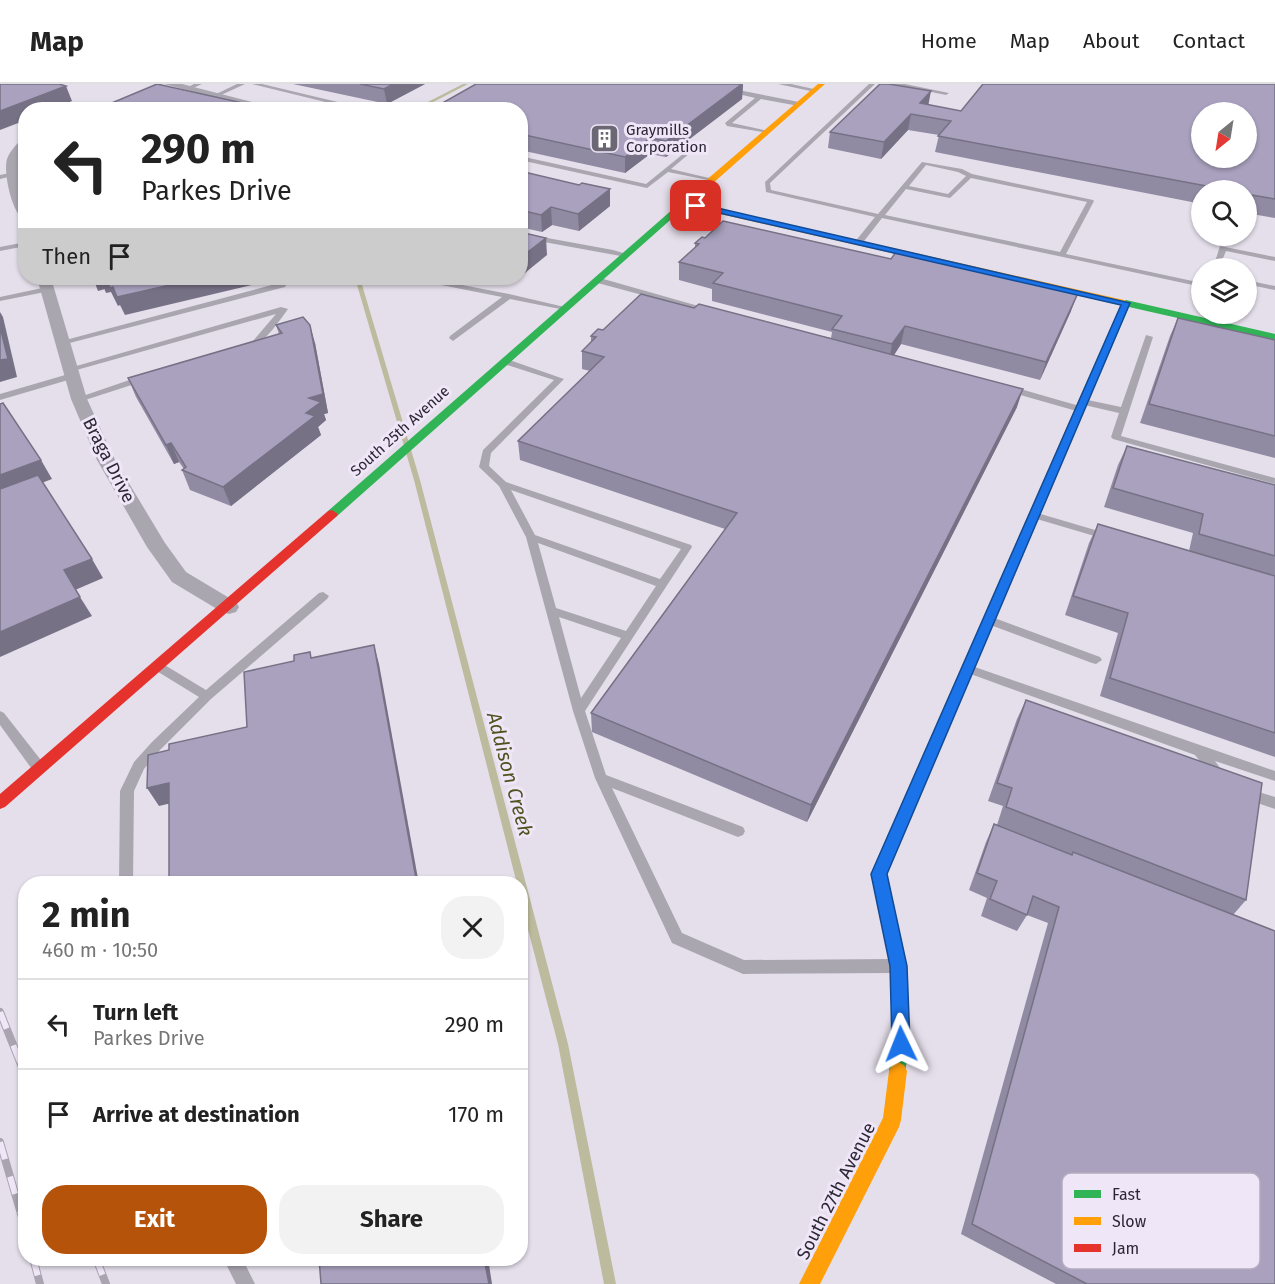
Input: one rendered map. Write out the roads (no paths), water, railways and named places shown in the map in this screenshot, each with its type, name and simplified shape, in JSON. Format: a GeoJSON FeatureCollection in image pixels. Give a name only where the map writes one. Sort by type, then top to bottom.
{"type":"FeatureCollection","features":[{"type":"Feature","properties":{"kind":"street"},"geometry":{"type":"LineString","coordinates":[[169,84],[194,86],[245,102]]}},
{"type":"Feature","properties":{"kind":"street","name":"South 25th Avenue"},"geometry":{"type":"LineString","coordinates":[[0,803],[229,607],[504,361],[818,87]]}},
{"type":"Feature","properties":{"kind":"street"},"geometry":{"type":"LineString","coordinates":[[18,150],[11,156],[5,176],[18,201]]}},
{"type":"Feature","properties":{"kind":"street"},"geometry":{"type":"LineString","coordinates":[[684,203],[744,221],[858,243],[892,255],[1191,314]]}},
{"type":"Feature","properties":{"kind":"street","name":"Braga Drive"},"geometry":{"type":"LineString","coordinates":[[46,285],[79,399],[106,460],[157,547],[179,578],[229,607]]}},
{"type":"Feature","properties":{"kind":"street","name":"South 27th Avenue"},"geometry":{"type":"LineString","coordinates":[[809,1284],[892,1120],[901,1044],[899,966],[879,874],[1126,303]]}},
{"type":"Feature","properties":{"kind":"street"},"geometry":{"type":"LineString","coordinates":[[1229,324],[1275,337]]}},
{"type":"Feature","properties":{"kind":"lane"},"geometry":{"type":"LineString","coordinates":[[217,95],[242,84]]}},
{"type":"Feature","properties":{"kind":"lane"},"geometry":{"type":"LineString","coordinates":[[255,84],[333,102]]}},
{"type":"Feature","properties":{"kind":"lane"},"geometry":{"type":"LineString","coordinates":[[782,84],[818,87]]}},
{"type":"Feature","properties":{"kind":"lane"},"geometry":{"type":"LineString","coordinates":[[872,84],[767,183],[768,191],[1191,283]]}},
{"type":"Feature","properties":{"kind":"lane"},"geometry":{"type":"LineString","coordinates":[[895,84],[917,86],[946,93]]}},
{"type":"Feature","properties":{"kind":"lane"},"geometry":{"type":"LineString","coordinates":[[716,88],[799,104]]}},
{"type":"Feature","properties":{"kind":"lane"},"geometry":{"type":"LineString","coordinates":[[760,97],[727,124],[766,132]]}},
{"type":"Feature","properties":{"kind":"lane"},"geometry":{"type":"LineString","coordinates":[[528,160],[647,186],[688,152]]}},
{"type":"Feature","properties":{"kind":"lane"},"geometry":{"type":"LineString","coordinates":[[858,243],[924,163],[960,170],[970,176],[1091,201],[1062,255]]}},
{"type":"Feature","properties":{"kind":"lane"},"geometry":{"type":"LineString","coordinates":[[666,170],[711,180]]}},
{"type":"Feature","properties":{"kind":"lane"},"geometry":{"type":"LineString","coordinates":[[904,187],[950,196],[970,176]]}},
{"type":"Feature","properties":{"kind":"lane"},"geometry":{"type":"LineString","coordinates":[[528,237],[556,243],[586,244],[626,255]]}},
{"type":"Feature","properties":{"kind":"lane"},"geometry":{"type":"LineString","coordinates":[[0,249],[18,246]]}},
{"type":"Feature","properties":{"kind":"lane"},"geometry":{"type":"LineString","coordinates":[[1220,258],[1223,248],[1275,259]]}},
{"type":"Feature","properties":{"kind":"lane"},"geometry":{"type":"LineString","coordinates":[[597,280],[721,314]]}},
{"type":"Feature","properties":{"kind":"lane"},"geometry":{"type":"LineString","coordinates":[[1257,284],[1275,288]]}},
{"type":"Feature","properties":{"kind":"lane"},"geometry":{"type":"LineString","coordinates":[[0,299],[39,285]]}},
{"type":"Feature","properties":{"kind":"lane"},"geometry":{"type":"LineString","coordinates":[[62,342],[282,285]]}},
{"type":"Feature","properties":{"kind":"lane"},"geometry":{"type":"LineString","coordinates":[[454,285],[565,308]]}},
{"type":"Feature","properties":{"kind":"lane"},"geometry":{"type":"LineString","coordinates":[[453,338],[508,296]]}},
{"type":"Feature","properties":{"kind":"lane"},"geometry":{"type":"LineString","coordinates":[[0,397],[71,373],[284,309],[256,343],[234,350]]}},
{"type":"Feature","properties":{"kind":"lane"},"geometry":{"type":"LineString","coordinates":[[1149,337],[1116,437],[1275,481]]}},
{"type":"Feature","properties":{"kind":"lane"},"geometry":{"type":"LineString","coordinates":[[504,361],[560,379],[486,452],[484,467],[503,484],[531,537],[579,711],[601,778],[677,938],[743,968],[899,966]]}},
{"type":"Feature","properties":{"kind":"lane"},"geometry":{"type":"LineString","coordinates":[[79,399],[157,374]]}},
{"type":"Feature","properties":{"kind":"lane"},"geometry":{"type":"LineString","coordinates":[[1000,387],[1082,405],[1125,411]]}},
{"type":"Feature","properties":{"kind":"lane"},"geometry":{"type":"LineString","coordinates":[[503,484],[687,548],[579,711]]}},
{"type":"Feature","properties":{"kind":"lane"},"geometry":{"type":"LineString","coordinates":[[1034,515],[1121,541]]}},
{"type":"Feature","properties":{"kind":"lane"},"geometry":{"type":"LineString","coordinates":[[531,537],[663,584]]}},
{"type":"Feature","properties":{"kind":"lane"},"geometry":{"type":"LineString","coordinates":[[126,876],[127,791],[139,766],[207,696],[323,596]]}},
{"type":"Feature","properties":{"kind":"lane"},"geometry":{"type":"LineString","coordinates":[[552,611],[629,636]]}},
{"type":"Feature","properties":{"kind":"lane"},"geometry":{"type":"LineString","coordinates":[[989,621],[1096,660]]}},
{"type":"Feature","properties":{"kind":"lane"},"geometry":{"type":"LineString","coordinates":[[159,667],[207,696]]}},
{"type":"Feature","properties":{"kind":"lane"},"geometry":{"type":"LineString","coordinates":[[968,668],[1275,776]]}},
{"type":"Feature","properties":{"kind":"lane"},"geometry":{"type":"LineString","coordinates":[[0,716],[40,769]]}},
{"type":"Feature","properties":{"kind":"lane"},"geometry":{"type":"LineString","coordinates":[[1199,750],[1228,787],[1275,803]]}},
{"type":"Feature","properties":{"kind":"lane"},"geometry":{"type":"LineString","coordinates":[[601,778],[738,831]]}},
{"type":"Feature","properties":{"kind":"lane"},"geometry":{"type":"LineString","coordinates":[[236,1266],[246,1284]]}},
{"type":"Feature","properties":{"kind":"waterway","name":"Addison Creek"},"geometry":{"type":"LineString","coordinates":[[430,102],[466,84]]}},
{"type":"Feature","properties":{"kind":"waterway","name":"Addison Creek"},"geometry":{"type":"LineString","coordinates":[[359,285],[417,480],[520,876]]}},
{"type":"Feature","properties":{"kind":"waterway","name":"Addison Creek"},"geometry":{"type":"LineString","coordinates":[[528,909],[563,1044],[610,1284]]}},
{"type":"Feature","properties":{"kind":"railway"},"geometry":{"type":"LineString","coordinates":[[0,1012],[18,1057]]}},
{"type":"Feature","properties":{"kind":"railway"},"geometry":{"type":"LineString","coordinates":[[0,1142],[18,1204]]}},
{"type":"Feature","properties":{"kind":"railway"},"geometry":{"type":"LineString","coordinates":[[35,1266],[40,1284]]}},
{"type":"Feature","properties":{"kind":"railway"},"geometry":{"type":"LineString","coordinates":[[99,1266],[106,1284]]}},
{"type":"Feature","properties":{"kind":"place","name":"Graymills Corporation"},"geometry":{"type":"Point","coordinates":[605,139]}}]}
